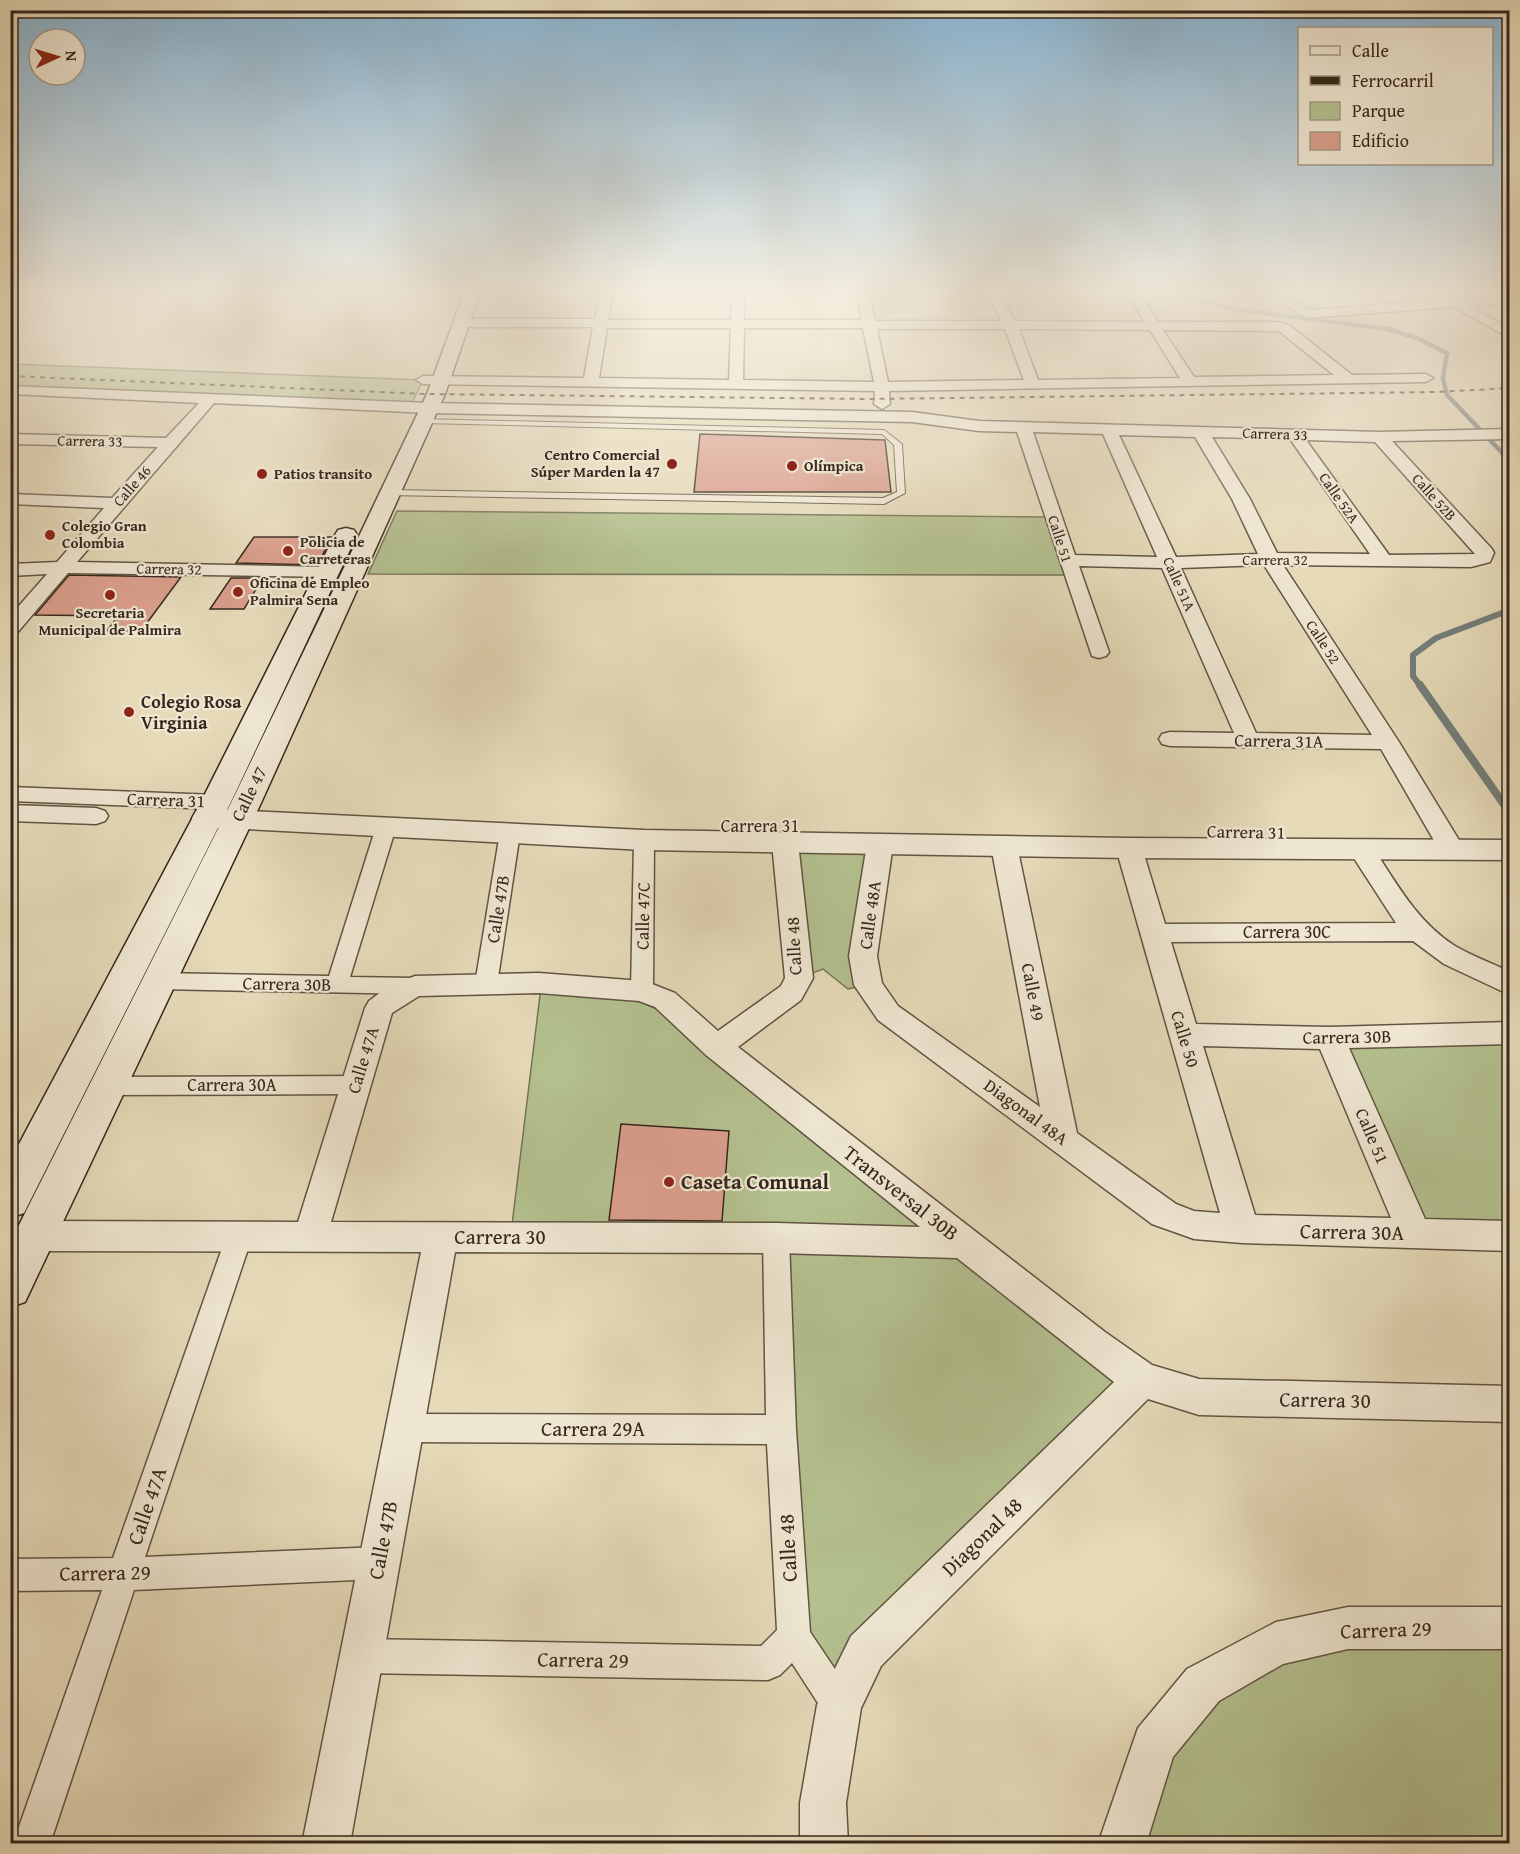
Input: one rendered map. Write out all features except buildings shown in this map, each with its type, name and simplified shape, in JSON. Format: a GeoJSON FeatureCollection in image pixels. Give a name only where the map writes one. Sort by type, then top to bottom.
{"type":"FeatureCollection","features":[{"type":"Feature","properties":{"kind":"main road","name":"Calle 47"},"geometry":{"type":"LineString","coordinates":[[10,1201],[226,811],[390,493],[432,380]]}},
{"type":"Feature","properties":{"kind":"main road","name":"Calle 47"},"geometry":{"type":"LineString","coordinates":[[10,1288],[159,981],[226,811],[328,573],[421,412]]}},
{"type":"Feature","properties":{"kind":"main road","name":"Carrera 31"},"geometry":{"type":"LineString","coordinates":[[226,811],[386,827],[495,828],[650,825],[1504,843]]}},
{"type":"Feature","properties":{"kind":"main road","name":"Carrera 31"},"geometry":{"type":"LineString","coordinates":[[226,811],[644,840],[1129,848],[1360,849],[1448,842]]}},
{"type":"Feature","properties":{"kind":"street"},"geometry":{"type":"LineString","coordinates":[[432,380],[882,387],[1287,380]]}},
{"type":"Feature","properties":{"kind":"street"},"geometry":{"type":"LineString","coordinates":[[736,380],[736,386]]}},
{"type":"Feature","properties":{"kind":"street"},"geometry":{"type":"LineString","coordinates":[[881,380],[884,424]]}},
{"type":"Feature","properties":{"kind":"street"},"geometry":{"type":"LineString","coordinates":[[1031,380],[1033,385]]}},
{"type":"Feature","properties":{"kind":"street","name":"Carrera 33"},"geometry":{"type":"LineString","coordinates":[[10,390],[421,412],[884,424],[912,417],[979,426],[1379,437],[1503,434]]}},
{"type":"Feature","properties":{"kind":"street","name":"Calle 46"},"geometry":{"type":"LineString","coordinates":[[10,629],[117,503],[210,399]]}},
{"type":"Feature","properties":{"kind":"street","name":"Calle 51"},"geometry":{"type":"LineString","coordinates":[[1023,427],[1066,560],[1099,651]]}},
{"type":"Feature","properties":{"kind":"street","name":"Calle 51A"},"geometry":{"type":"LineString","coordinates":[[1108,429],[1248,740]]}},
{"type":"Feature","properties":{"kind":"street","name":"Calle 52"},"geometry":{"type":"LineString","coordinates":[[1200,431],[1241,499],[1270,559],[1388,742],[1448,842]]}},
{"type":"Feature","properties":{"kind":"street","name":"Calle 52A"},"geometry":{"type":"LineString","coordinates":[[1294,434],[1384,561]]}},
{"type":"Feature","properties":{"kind":"street","name":"Calle 52B"},"geometry":{"type":"LineString","coordinates":[[1379,437],[1485,553],[1483,558]]}},
{"type":"Feature","properties":{"kind":"street","name":"Carrera 33"},"geometry":{"type":"LineString","coordinates":[[10,439],[170,443]]}},
{"type":"Feature","properties":{"kind":"street"},"geometry":{"type":"LineString","coordinates":[[10,499],[117,503]]}},
{"type":"Feature","properties":{"kind":"street","name":"Carrera 32"},"geometry":{"type":"LineString","coordinates":[[1066,560],[1170,563],[1270,559],[1471,561],[1483,558]]}},
{"type":"Feature","properties":{"kind":"street","name":"Carrera 32"},"geometry":{"type":"LineString","coordinates":[[10,570],[64,567],[328,573]]}},
{"type":"Feature","properties":{"kind":"street","name":"Carrera 31A"},"geometry":{"type":"LineString","coordinates":[[1170,739],[1388,742]]}},
{"type":"Feature","properties":{"kind":"street","name":"Carrera 31"},"geometry":{"type":"LineString","coordinates":[[17,809],[226,811]]}},
{"type":"Feature","properties":{"kind":"street"},"geometry":{"type":"LineString","coordinates":[[337,985],[386,827]]}},
{"type":"Feature","properties":{"kind":"street","name":"Calle 47B"},"geometry":{"type":"LineString","coordinates":[[486,984],[495,828]]}},
{"type":"Feature","properties":{"kind":"street","name":"Calle 47C"},"geometry":{"type":"LineString","coordinates":[[644,840],[653,996]]}},
{"type":"Feature","properties":{"kind":"street","name":"Calle 48"},"geometry":{"type":"LineString","coordinates":[[717,1047],[791,993],[799,978],[785,843]]}},
{"type":"Feature","properties":{"kind":"street","name":"Calle 48A"},"geometry":{"type":"LineString","coordinates":[[868,985],[863,956],[880,844]]}},
{"type":"Feature","properties":{"kind":"street","name":"Calle 49"},"geometry":{"type":"LineString","coordinates":[[1004,846],[1062,1138]]}},
{"type":"Feature","properties":{"kind":"street","name":"Calle 50"},"geometry":{"type":"LineString","coordinates":[[1129,848],[1242,1229]]}},
{"type":"Feature","properties":{"kind":"street"},"geometry":{"type":"LineString","coordinates":[[1360,849],[1393,903],[1420,932],[1446,953],[1509,985]]}},
{"type":"Feature","properties":{"kind":"street","name":"Carrera 30C"},"geometry":{"type":"LineString","coordinates":[[1154,933],[1420,932]]}},
{"type":"Feature","properties":{"kind":"street","name":"Carrera 30B"},"geometry":{"type":"LineString","coordinates":[[159,981],[337,985],[406,991],[486,984],[539,983],[653,996]]}},
{"type":"Feature","properties":{"kind":"street","name":"Diagonal 48A"},"geometry":{"type":"LineString","coordinates":[[868,985],[888,1013],[1164,1214],[1194,1225]]}},
{"type":"Feature","properties":{"kind":"street","name":"Calle 47A"},"geometry":{"type":"LineString","coordinates":[[310,1237],[379,1008],[406,991]]}},
{"type":"Feature","properties":{"kind":"street","name":"Transversal 30B"},"geometry":{"type":"LineString","coordinates":[[653,996],[964,1244],[1142,1380]]}},
{"type":"Feature","properties":{"kind":"street","name":"Carrera 30B"},"geometry":{"type":"LineString","coordinates":[[1184,1035],[1330,1038],[1509,1033]]}},
{"type":"Feature","properties":{"kind":"street","name":"Calle 51"},"geometry":{"type":"LineString","coordinates":[[1330,1038],[1414,1233]]}},
{"type":"Feature","properties":{"kind":"street","name":"Carrera 30A"},"geometry":{"type":"LineString","coordinates":[[108,1086],[356,1085]]}},
{"type":"Feature","properties":{"kind":"street","name":"Carrera 30A"},"geometry":{"type":"LineString","coordinates":[[1194,1225],[1242,1229],[1509,1236]]}},
{"type":"Feature","properties":{"kind":"street","name":"Carrera 30"},"geometry":{"type":"LineString","coordinates":[[35,1236],[776,1238],[964,1244]]}},
{"type":"Feature","properties":{"kind":"street","name":"Calle 47A"},"geometry":{"type":"LineString","coordinates":[[31,1844],[239,1237]]}},
{"type":"Feature","properties":{"kind":"street","name":"Calle 47B"},"geometry":{"type":"LineString","coordinates":[[326,1844],[441,1237]]}},
{"type":"Feature","properties":{"kind":"street","name":"Calle 48"},"geometry":{"type":"LineString","coordinates":[[776,1238],[781,1430],[794,1637],[839,1705]]}},
{"type":"Feature","properties":{"kind":"street","name":"Carrera 30"},"geometry":{"type":"LineString","coordinates":[[1142,1380],[1199,1397],[1509,1404]]}},
{"type":"Feature","properties":{"kind":"street","name":"Diagonal 48"},"geometry":{"type":"LineString","coordinates":[[839,1705],[866,1651],[1142,1380]]}},
{"type":"Feature","properties":{"kind":"street","name":"Carrera 29A"},"geometry":{"type":"LineString","coordinates":[[405,1428],[781,1430]]}},
{"type":"Feature","properties":{"kind":"street","name":"Carrera 29"},"geometry":{"type":"LineString","coordinates":[[10,1575],[124,1574],[379,1563]]}},
{"type":"Feature","properties":{"kind":"street","name":"Carrera 29"},"geometry":{"type":"LineString","coordinates":[[1122,1844],[1154,1744],[1203,1685],[1276,1644],[1348,1629],[1509,1628]]}},
{"type":"Feature","properties":{"kind":"street","name":"Carrera 29"},"geometry":{"type":"LineString","coordinates":[[361,1656],[768,1663],[794,1637]]}},
{"type":"Feature","properties":{"kind":"street"},"geometry":{"type":"LineString","coordinates":[[824,1844],[823,1803],[839,1705]]}},
{"type":"Feature","properties":{"kind":"lane"},"geometry":{"type":"LineString","coordinates":[[390,493],[884,501],[901,493],[898,444],[884,424]]}},
{"type":"Feature","properties":{"kind":"green space"},"geometry":{"type":"Polygon","coordinates":[[[11,380],[423,380],[410,407],[11,390],[11,380]]]}},
{"type":"Feature","properties":{"kind":"green space"},"geometry":{"type":"Polygon","coordinates":[[[397,511],[1052,517],[1072,575],[368,574],[397,511]]]}},
{"type":"Feature","properties":{"kind":"green space"},"geometry":{"type":"Polygon","coordinates":[[[785,843],[880,844],[868,985],[848,989],[823,969],[799,978],[785,843]]]}},
{"type":"Feature","properties":{"kind":"green space"},"geometry":{"type":"Polygon","coordinates":[[[541,987],[627,996],[684,1021],[956,1240],[511,1233],[541,987]]]}},
{"type":"Feature","properties":{"kind":"green space"},"geometry":{"type":"Polygon","coordinates":[[[1509,1033],[1509,1236],[1414,1233],[1332,1038],[1509,1033]]]}},
{"type":"Feature","properties":{"kind":"green space"},"geometry":{"type":"Polygon","coordinates":[[[779,1242],[964,1245],[1132,1382],[833,1689],[800,1633],[779,1242]]]}},
{"type":"Feature","properties":{"kind":"green space"},"geometry":{"type":"Polygon","coordinates":[[[1509,1628],[1509,1843],[1122,1844],[1154,1744],[1276,1644],[1509,1628]]]}},
{"type":"Feature","properties":{"kind":"waterway"},"geometry":{"type":"LineString","coordinates":[[1443,380],[1447,395],[1510,461]]}},
{"type":"Feature","properties":{"kind":"waterway"},"geometry":{"type":"LineString","coordinates":[[1421,687],[1413,676],[1413,655],[1436,638],[1510,610]]}},
{"type":"Feature","properties":{"kind":"waterway"},"geometry":{"type":"LineString","coordinates":[[1420,685],[1510,813]]}},
{"type":"Feature","properties":{"kind":"railway"},"geometry":{"type":"LineString","coordinates":[[91,380],[426,394],[869,399],[1437,392],[1510,388]]}},
{"type":"Feature","properties":{"kind":"place","name":"Centro Comercial Súper Marden la 47"},"geometry":{"type":"Point","coordinates":[672,464]}},
{"type":"Feature","properties":{"kind":"place","name":"Olímpica"},"geometry":{"type":"Point","coordinates":[792,466]}},
{"type":"Feature","properties":{"kind":"place","name":"Patios transito"},"geometry":{"type":"Point","coordinates":[262,474]}},
{"type":"Feature","properties":{"kind":"place","name":"Colegio Gran Colombia"},"geometry":{"type":"Point","coordinates":[50,535]}},
{"type":"Feature","properties":{"kind":"place","name":"Policia de Carreteras"},"geometry":{"type":"Point","coordinates":[288,551]}},
{"type":"Feature","properties":{"kind":"place","name":"Oficina de Empleo Palmira Sena"},"geometry":{"type":"Point","coordinates":[238,592]}},
{"type":"Feature","properties":{"kind":"place","name":"Secretaria Municipal de Palmira"},"geometry":{"type":"Point","coordinates":[110,595]}},
{"type":"Feature","properties":{"kind":"place","name":"Colegio Rosa Virginia"},"geometry":{"type":"Point","coordinates":[129,712]}},
{"type":"Feature","properties":{"kind":"place","name":"Caseta Comunal"},"geometry":{"type":"Point","coordinates":[669,1182]}}]}
